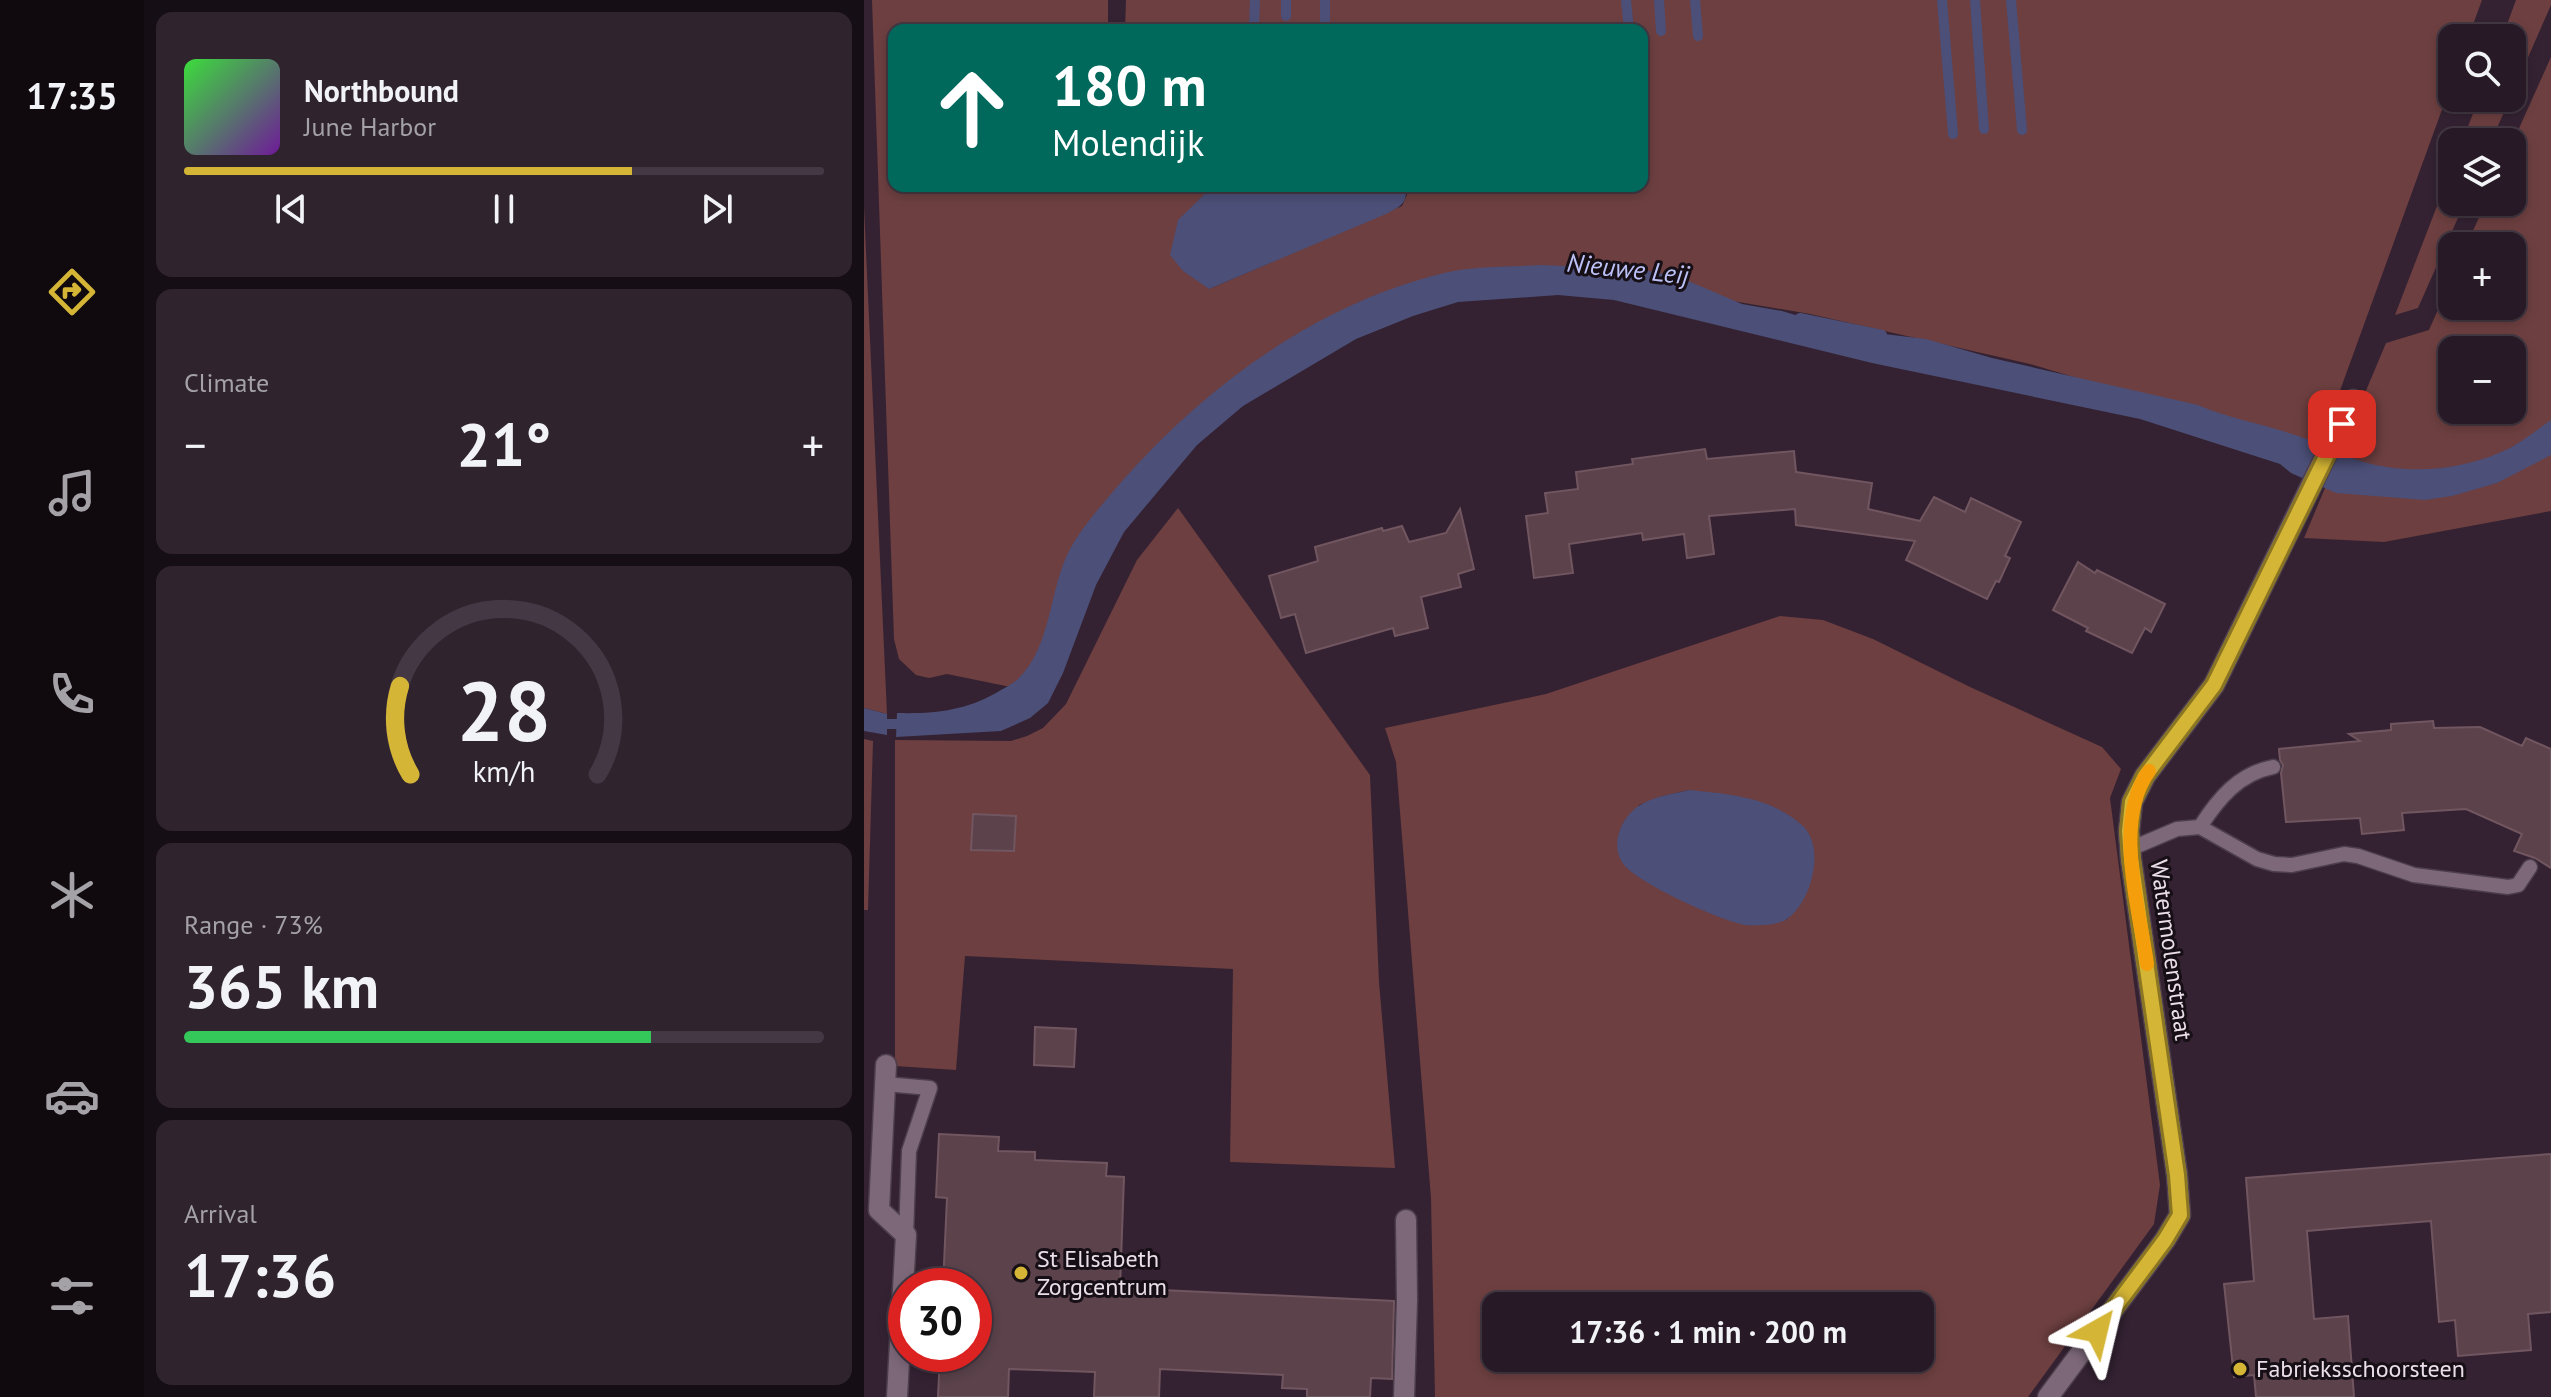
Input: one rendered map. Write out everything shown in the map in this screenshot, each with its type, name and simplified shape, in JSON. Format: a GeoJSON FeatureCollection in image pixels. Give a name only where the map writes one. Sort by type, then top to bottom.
{"type":"FeatureCollection","features":[{"type":"Feature","properties":{"kind":"street","name":"Watermolenstraat"},"geometry":{"type":"LineString","coordinates":[[2048,1397],[2165,1240],[2180,1215],[2177,1175],[2130,849],[2132,802],[2145,776],[2214,685],[2353,400]]}},
{"type":"Feature","properties":{"kind":"street"},"geometry":{"type":"LineString","coordinates":[[885,1075],[879,1210],[906,1235],[897,1397]]}},
{"type":"Feature","properties":{"kind":"street"},"geometry":{"type":"LineString","coordinates":[[1404,1397],[1406,1220]]}},
{"type":"Feature","properties":{"kind":"lane"},"geometry":{"type":"LineString","coordinates":[[2200,827],[2224,793],[2238,781],[2273,767]]}},
{"type":"Feature","properties":{"kind":"lane"},"geometry":{"type":"LineString","coordinates":[[2130,849],[2177,829],[2200,827],[2257,859],[2274,864],[2292,865],[2344,854],[2414,875],[2508,887],[2518,885],[2530,867]]}},
{"type":"Feature","properties":{"kind":"lane"},"geometry":{"type":"LineString","coordinates":[[885,1075],[930,1088],[909,1151],[906,1235]]}},
{"type":"Feature","properties":{"kind":"shaded area"},"geometry":{"type":"Polygon","coordinates":[[[872,0],[1108,0],[1108,24],[888,24],[888,192],[1211,192],[1209,289],[1402,206],[1406,192],[1648,192],[1648,24],[1125,24],[1126,0],[2482,0],[2473,24],[2438,24],[2438,112],[2441,112],[2317,454],[2204,416],[2030,364],[1810,314],[1632,284],[1378,307],[1139,480],[1020,689],[947,674],[929,678],[916,675],[899,659],[894,639],[872,0]]]}},
{"type":"Feature","properties":{"kind":"shaded area"},"geometry":{"type":"Polygon","coordinates":[[[2516,0],[2551,0],[2526,62],[2526,24],[2507,24],[2516,0]]]}},
{"type":"Feature","properties":{"kind":"shaded area"},"geometry":{"type":"Polygon","coordinates":[[[2551,57],[2551,511],[2384,542],[2304,538],[2386,343],[2429,330],[2438,310],[2438,320],[2526,320],[2526,232],[2472,232],[2480,216],[2526,216],[2526,128],[2519,128],[2551,57]]]}},
{"type":"Feature","properties":{"kind":"shaded area"},"geometry":{"type":"Polygon","coordinates":[[[2474,112],[2504,112],[2497,128],[2467,128],[2474,112]]]}},
{"type":"Feature","properties":{"kind":"shaded area"},"geometry":{"type":"Polygon","coordinates":[[[2438,203],[2438,216],[2459,216],[2452,232],[2438,232],[2438,263],[2418,308],[2395,315],[2438,203]]]}},
{"type":"Feature","properties":{"kind":"shaded area"},"geometry":{"type":"Polygon","coordinates":[[[864,207],[887,714],[864,708],[864,207]]]}},
{"type":"Feature","properties":{"kind":"shaded area"},"geometry":{"type":"Polygon","coordinates":[[[1178,508],[1370,775],[1379,982],[1395,1168],[1230,1162],[1233,969],[965,956],[956,1070],[895,1066],[895,740],[1011,741],[1043,728],[1066,704],[1137,560],[1178,508]]]}},
{"type":"Feature","properties":{"kind":"shaded area"},"geometry":{"type":"Polygon","coordinates":[[[1780,616],[1823,620],[1873,639],[2102,747],[2121,769],[2110,798],[2160,1185],[2154,1224],[2028,1397],[1435,1397],[1431,1198],[1396,762],[1385,728],[1546,694],[1780,616]],[[1689,790],[1639,805],[1626,867],[1676,897],[1786,920],[1797,909],[1807,890],[1689,790]]]}},
{"type":"Feature","properties":{"kind":"shaded area"},"geometry":{"type":"Polygon","coordinates":[[[864,739],[873,741],[868,910],[864,910],[864,739]]]}},
{"type":"Feature","properties":{"kind":"water"},"geometry":{"type":"Polygon","coordinates":[[[1207,192],[1406,192],[1402,204],[1386,214],[1209,289],[1183,271],[1170,255],[1178,220],[1207,192]]]}},
{"type":"Feature","properties":{"kind":"water"},"geometry":{"type":"Polygon","coordinates":[[[1541,265],[1639,269],[1679,277],[1742,304],[1782,311],[1842,329],[1926,339],[1992,358],[2198,405],[2286,432],[2379,466],[2437,468],[2475,461],[2510,448],[2551,420],[2551,455],[2497,483],[2452,496],[2425,500],[2336,493],[2291,473],[2280,464],[2140,419],[1872,363],[1614,300],[1558,295],[1458,302],[1356,339],[1243,406],[1197,445],[1124,532],[1096,585],[1063,673],[1048,703],[1030,718],[1001,731],[896,737],[897,713],[960,708],[984,699],[1017,680],[1037,651],[1064,563],[1082,529],[1156,445],[1191,412],[1268,352],[1353,305],[1398,287],[1455,271],[1541,265]]]}},
{"type":"Feature","properties":{"kind":"water"},"geometry":{"type":"Polygon","coordinates":[[[864,708],[887,714],[887,735],[864,731],[864,708]]]}},
{"type":"Feature","properties":{"kind":"water"},"geometry":{"type":"Polygon","coordinates":[[[1689,790],[1764,803],[1791,816],[1803,826],[1814,848],[1813,875],[1803,901],[1787,919],[1766,925],[1733,922],[1664,892],[1625,866],[1617,841],[1628,816],[1647,801],[1689,790]]]}},
{"type":"Feature","properties":{"kind":"building"},"geometry":{"type":"Polygon","coordinates":[[[1705,449],[1707,459],[1794,451],[1796,472],[1872,483],[1868,509],[1920,521],[1934,497],[1965,512],[1971,498],[2021,522],[2005,556],[2010,558],[1987,599],[1906,560],[1915,541],[1796,525],[1795,509],[1709,516],[1714,554],[1687,558],[1684,534],[1643,540],[1642,533],[1569,544],[1573,573],[1534,578],[1526,516],[1548,513],[1545,493],[1578,489],[1576,472],[1633,464],[1632,459],[1705,449]]]}},
{"type":"Feature","properties":{"kind":"building"},"geometry":{"type":"Polygon","coordinates":[[[1460,509],[1474,569],[1458,574],[1461,587],[1421,597],[1428,628],[1395,636],[1393,628],[1306,653],[1295,614],[1281,618],[1269,576],[1318,561],[1315,547],[1382,528],[1383,531],[1402,526],[1409,542],[1446,533],[1460,509]]]}},
{"type":"Feature","properties":{"kind":"building"},"geometry":{"type":"Polygon","coordinates":[[[2078,562],[2095,573],[2097,570],[2165,604],[2151,632],[2145,628],[2132,653],[2086,631],[2088,628],[2053,610],[2078,562]]]}},
{"type":"Feature","properties":{"kind":"building"},"geometry":{"type":"Polygon","coordinates":[[[2433,721],[2434,728],[2480,727],[2522,746],[2526,738],[2551,749],[2551,868],[2535,858],[2514,851],[2522,834],[2466,809],[2402,813],[2404,830],[2362,834],[2360,818],[2286,822],[2281,773],[2283,765],[2279,749],[2360,741],[2349,734],[2391,730],[2391,724],[2433,721]]]}},
{"type":"Feature","properties":{"kind":"building"},"geometry":{"type":"Polygon","coordinates":[[[973,814],[1016,816],[1014,851],[971,850],[973,814]]]}},
{"type":"Feature","properties":{"kind":"building"},"geometry":{"type":"Polygon","coordinates":[[[1035,1027],[1076,1029],[1074,1067],[1034,1065],[1035,1027]]]}},
{"type":"Feature","properties":{"kind":"building","name":"St Elisabeth Zorgcentrum"},"geometry":{"type":"Polygon","coordinates":[[[939,1134],[999,1137],[998,1151],[1035,1152],[1035,1160],[1107,1163],[1106,1176],[1124,1177],[1120,1288],[1394,1301],[1392,1379],[1371,1378],[1370,1397],[1307,1397],[1307,1389],[1282,1388],[1283,1375],[1160,1369],[1159,1397],[1094,1397],[1095,1372],[1009,1369],[1008,1397],[938,1397],[939,1372],[992,1372],[992,1268],[944,1268],[947,1198],[936,1197],[939,1134]]]}},
{"type":"Feature","properties":{"kind":"building"},"geometry":{"type":"Polygon","coordinates":[[[2551,1154],[2551,1312],[2528,1314],[2531,1350],[2458,1356],[2455,1320],[2439,1322],[2431,1221],[2307,1231],[2314,1319],[2348,1316],[2354,1397],[2256,1397],[2254,1375],[2234,1377],[2224,1284],[2254,1281],[2246,1178],[2551,1154]]]}},
{"type":"Feature","properties":{"kind":"waterway"},"geometry":{"type":"LineString","coordinates":[[1254,24],[1255,0]]}},
{"type":"Feature","properties":{"kind":"waterway"},"geometry":{"type":"LineString","coordinates":[[1286,0],[1286,16]]}},
{"type":"Feature","properties":{"kind":"waterway"},"geometry":{"type":"LineString","coordinates":[[1325,0],[1325,21]]}},
{"type":"Feature","properties":{"kind":"waterway"},"geometry":{"type":"LineString","coordinates":[[1626,0],[1628,24]]}},
{"type":"Feature","properties":{"kind":"waterway"},"geometry":{"type":"LineString","coordinates":[[1659,0],[1661,31]]}},
{"type":"Feature","properties":{"kind":"waterway"},"geometry":{"type":"LineString","coordinates":[[1695,0],[1698,36]]}},
{"type":"Feature","properties":{"kind":"waterway"},"geometry":{"type":"LineString","coordinates":[[1942,0],[1953,134]]}},
{"type":"Feature","properties":{"kind":"waterway"},"geometry":{"type":"LineString","coordinates":[[1975,0],[1984,129]]}},
{"type":"Feature","properties":{"kind":"waterway"},"geometry":{"type":"LineString","coordinates":[[2011,0],[2022,130]]}},
{"type":"Feature","properties":{"kind":"waterway","name":"Nieuwe Leij"},"geometry":{"type":"LineString","coordinates":[[1800,318],[1882,335]]}},
{"type":"Feature","properties":{"kind":"waterway","name":"Nieuwe Leij"},"geometry":{"type":"LineString","coordinates":[[864,722],[910,724]]}},
{"type":"Feature","properties":{"kind":"slow traffic"},"geometry":{"type":"LineString","coordinates":[[2147,964],[2129,831],[2132,802],[2149,771]]}},
{"type":"Feature","properties":{"kind":"place","name":"St Elisabeth Zorgcentrum"},"geometry":{"type":"Point","coordinates":[1021,1273]}},
{"type":"Feature","properties":{"kind":"place","name":"Fabrieksschoorsteen"},"geometry":{"type":"Point","coordinates":[2240,1369]}},
{"type":"Feature","properties":{"kind":"route"},"geometry":{"type":"LineString","coordinates":[[2097,1331],[2180,1215],[2177,1175],[2131,859],[2129,831],[2132,802],[2145,776],[2214,685],[2342,424]]}}]}
